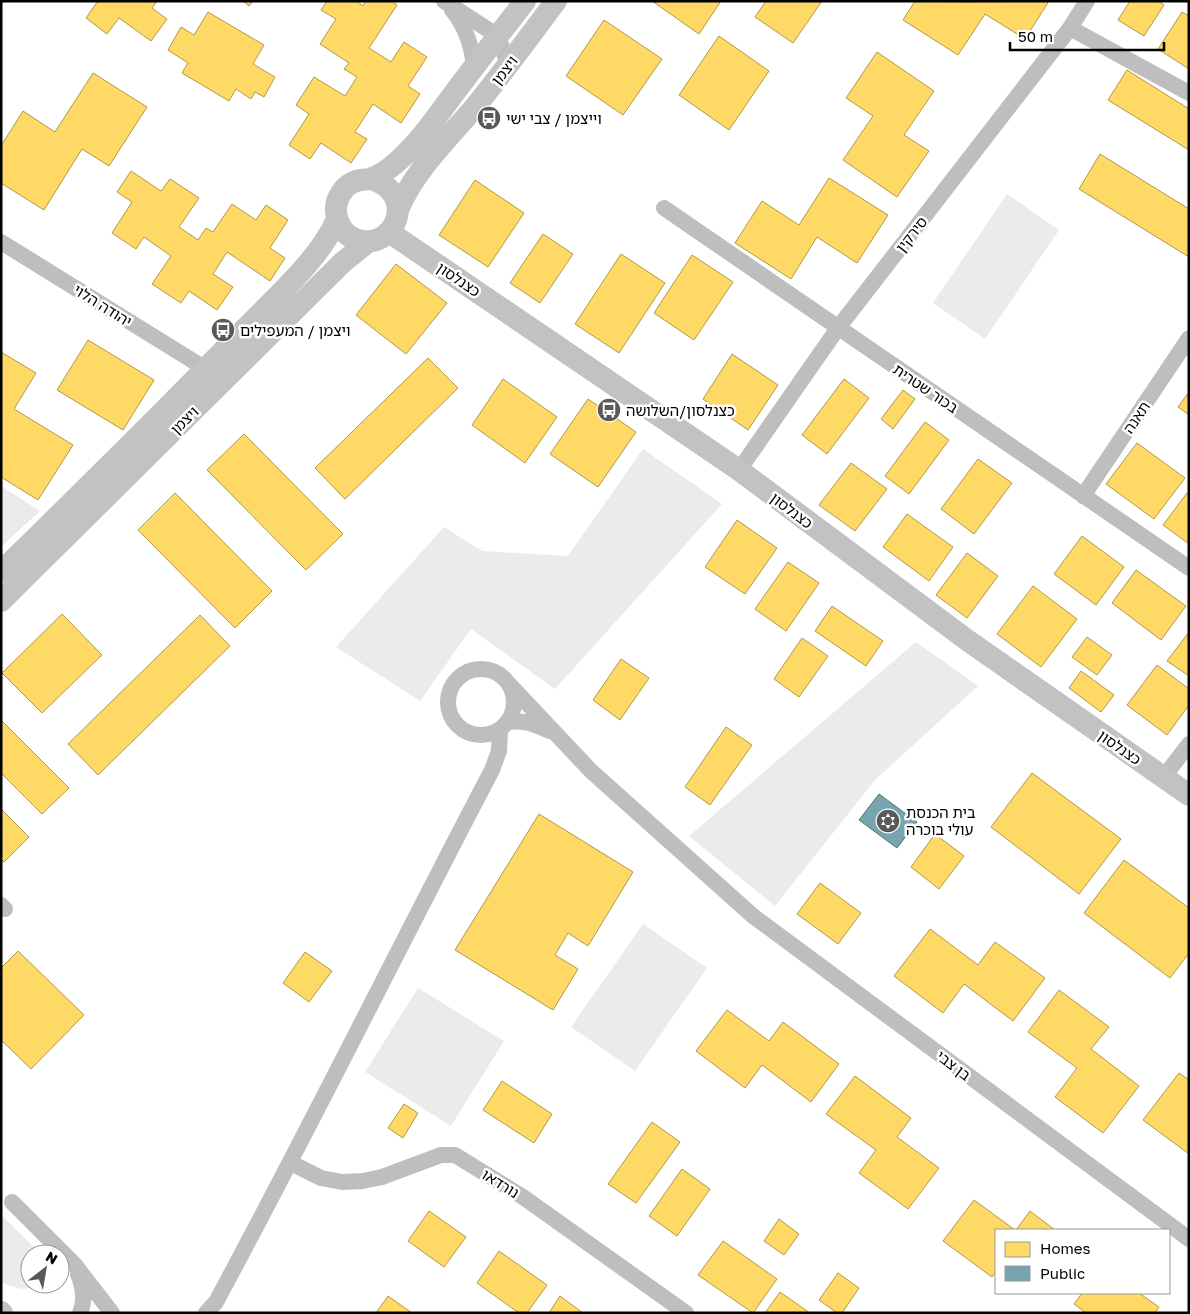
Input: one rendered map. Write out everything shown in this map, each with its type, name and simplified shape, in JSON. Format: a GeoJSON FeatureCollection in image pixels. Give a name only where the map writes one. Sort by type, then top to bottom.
{"type":"FeatureCollection","features":[{"type":"Feature","properties":{"kind":"street","name":"ויצמן"},"geometry":{"type":"LineString","coordinates":[[371,179],[391,168],[405,156],[424,134],[525,1]]}},
{"type":"Feature","properties":{"kind":"street","name":"ויצמן"},"geometry":{"type":"LineString","coordinates":[[398,210],[407,190],[423,168],[508,65],[556,1]]}},
{"type":"Feature","properties":{"kind":"street","name":"סירקין"},"geometry":{"type":"LineString","coordinates":[[739,470],[838,328],[1070,28],[1087,1]]}},
{"type":"Feature","properties":{"kind":"street"},"geometry":{"type":"LineString","coordinates":[[445,2],[498,36],[508,65]]}},
{"type":"Feature","properties":{"kind":"street"},"geometry":{"type":"LineString","coordinates":[[445,2],[458,17],[466,32],[472,48],[474,67]]}},
{"type":"Feature","properties":{"kind":"street"},"geometry":{"type":"LineString","coordinates":[[1070,28],[1189,93]]}},
{"type":"Feature","properties":{"kind":"street"},"geometry":{"type":"LineString","coordinates":[[371,179],[380,182],[390,189],[398,204],[398,210],[395,224],[379,237],[355,239],[343,231],[337,219],[336,206],[344,188],[361,180],[371,179]]}},
{"type":"Feature","properties":{"kind":"street","name":"בכור שטרית"},"geometry":{"type":"LineString","coordinates":[[664,208],[1189,568]]}},
{"type":"Feature","properties":{"kind":"street","name":"ויצמן"},"geometry":{"type":"LineString","coordinates":[[1,572],[206,369],[309,262],[330,235],[337,219]]}},
{"type":"Feature","properties":{"kind":"street","name":"ויצמן"},"geometry":{"type":"LineString","coordinates":[[1,601],[343,262],[379,237]]}},
{"type":"Feature","properties":{"kind":"street","name":"כצנלסון"},"geometry":{"type":"LineString","coordinates":[[379,237],[739,470],[967,640],[1189,795]]}},
{"type":"Feature","properties":{"kind":"street","name":"יהודה הלוי"},"geometry":{"type":"LineString","coordinates":[[1,242],[206,369]]}},
{"type":"Feature","properties":{"kind":"street","name":"תאנה"},"geometry":{"type":"LineString","coordinates":[[1083,496],[1189,338]]}},
{"type":"Feature","properties":{"kind":"street"},"geometry":{"type":"LineString","coordinates":[[206,1313],[216,1302],[291,1163],[410,927],[492,770],[499,751],[503,726],[512,713],[514,703],[513,692],[501,675],[491,670],[469,671],[459,677],[452,686],[448,696],[448,708],[452,718],[459,727],[469,733],[479,735],[490,734],[503,726],[520,721],[532,723],[556,734]]}},
{"type":"Feature","properties":{"kind":"street","name":"בן צבי"},"geometry":{"type":"LineString","coordinates":[[508,683],[591,771],[752,916],[1189,1239]]}},
{"type":"Feature","properties":{"kind":"street"},"geometry":{"type":"LineString","coordinates":[[1163,778],[1189,744]]}},
{"type":"Feature","properties":{"kind":"street","name":"נורדאו"},"geometry":{"type":"LineString","coordinates":[[291,1163],[321,1178],[342,1182],[363,1181],[382,1177],[441,1155],[455,1155],[522,1197],[686,1313]]}},
{"type":"Feature","properties":{"kind":"street"},"geometry":{"type":"LineString","coordinates":[[12,1202],[75,1265],[112,1313]]}},
{"type":"Feature","properties":{"kind":"street"},"geometry":{"type":"LineString","coordinates":[[75,1265],[83,1288],[83,1303],[80,1313]]}},
{"type":"Feature","properties":{"kind":"shaded area"},"geometry":{"type":"Polygon","coordinates":[[[1007,194],[1059,230],[985,339],[933,303],[1007,194]]]}},
{"type":"Feature","properties":{"kind":"shaded area"},"geometry":{"type":"Polygon","coordinates":[[[643,449],[722,504],[555,689],[471,629],[420,701],[336,647],[444,527],[482,551],[568,556],[643,449]]]}},
{"type":"Feature","properties":{"kind":"shaded area"},"geometry":{"type":"Polygon","coordinates":[[[1,486],[40,511],[1,547],[1,486]]]}},
{"type":"Feature","properties":{"kind":"shaded area"},"geometry":{"type":"Polygon","coordinates":[[[916,642],[978,686],[875,780],[775,906],[689,836],[916,642]]]}},
{"type":"Feature","properties":{"kind":"shaded area"},"geometry":{"type":"Polygon","coordinates":[[[643,924],[707,968],[635,1071],[571,1027],[643,924]]]}},
{"type":"Feature","properties":{"kind":"shaded area"},"geometry":{"type":"Polygon","coordinates":[[[418,988],[504,1041],[451,1126],[365,1072],[418,988]]]}},
{"type":"Feature","properties":{"kind":"shaded area"},"geometry":{"type":"Polygon","coordinates":[[[1,1215],[31,1244],[20,1244],[20,1288],[1,1282],[1,1215]]]}},
{"type":"Feature","properties":{"kind":"building: Homes"},"geometry":{"type":"Polygon","coordinates":[[[98,1],[157,1],[152,8],[167,19],[151,41],[119,18],[107,34],[86,18],[98,1]]]}},
{"type":"Feature","properties":{"kind":"building: Homes"},"geometry":{"type":"Polygon","coordinates":[[[243,1],[253,1],[249,6],[243,1]]]}},
{"type":"Feature","properties":{"kind":"building: Homes"},"geometry":{"type":"Polygon","coordinates":[[[327,1],[357,1],[363,6],[366,1],[391,1],[397,5],[369,48],[391,62],[404,42],[427,57],[408,86],[420,94],[401,123],[373,104],[355,132],[367,139],[351,163],[321,143],[310,159],[289,145],[309,114],[296,105],[314,77],[345,96],[357,77],[344,69],[349,63],[320,44],[336,19],[321,10],[327,1]]]}},
{"type":"Feature","properties":{"kind":"building: Homes"},"geometry":{"type":"Polygon","coordinates":[[[652,1],[721,1],[699,34],[652,1]]]}},
{"type":"Feature","properties":{"kind":"building: Homes"},"geometry":{"type":"Polygon","coordinates":[[[766,1],[822,1],[793,43],[755,17],[766,1]]]}},
{"type":"Feature","properties":{"kind":"building: Homes"},"geometry":{"type":"Polygon","coordinates":[[[915,1],[1049,1],[1025,39],[985,14],[958,55],[903,20],[915,1]]]}},
{"type":"Feature","properties":{"kind":"building: Homes"},"geometry":{"type":"Polygon","coordinates":[[[1130,1],[1158,1],[1164,5],[1144,36],[1118,20],[1130,1]]]}},
{"type":"Feature","properties":{"kind":"building: Homes"},"geometry":{"type":"Polygon","coordinates":[[[208,12],[264,45],[253,64],[275,77],[264,97],[255,92],[251,99],[236,89],[229,101],[182,73],[188,63],[168,50],[181,27],[194,35],[208,12]]]}},
{"type":"Feature","properties":{"kind":"building: Homes"},"geometry":{"type":"Polygon","coordinates":[[[1182,12],[1189,16],[1189,69],[1158,49],[1182,12]]]}},
{"type":"Feature","properties":{"kind":"building: Homes"},"geometry":{"type":"Polygon","coordinates":[[[604,20],[662,59],[623,115],[566,76],[604,20]]]}},
{"type":"Feature","properties":{"kind":"building: Homes"},"geometry":{"type":"Polygon","coordinates":[[[719,36],[769,71],[729,130],[679,95],[719,36]]]}},
{"type":"Feature","properties":{"kind":"building: Homes"},"geometry":{"type":"Polygon","coordinates":[[[877,52],[934,91],[904,135],[929,151],[897,197],[843,160],[873,116],[846,98],[877,52]]]}},
{"type":"Feature","properties":{"kind":"building: Homes"},"geometry":{"type":"Polygon","coordinates":[[[1127,70],[1189,109],[1189,150],[1108,100],[1127,70]]]}},
{"type":"Feature","properties":{"kind":"building: Homes"},"geometry":{"type":"Polygon","coordinates":[[[93,73],[147,107],[109,166],[82,149],[44,210],[1,183],[1,146],[23,111],[55,132],[93,73]]]}},
{"type":"Feature","properties":{"kind":"building: Homes"},"geometry":{"type":"Polygon","coordinates":[[[1100,154],[1189,209],[1189,257],[1079,189],[1100,154]]]}},
{"type":"Feature","properties":{"kind":"building: Homes"},"geometry":{"type":"Polygon","coordinates":[[[131,171],[161,191],[170,179],[199,198],[179,227],[198,240],[206,228],[213,232],[232,204],[256,220],[266,205],[288,220],[270,248],[285,258],[270,281],[227,252],[213,274],[233,287],[217,310],[189,291],[181,303],[152,284],[171,256],[144,237],[136,249],[112,233],[132,202],[117,192],[131,171]]]}},
{"type":"Feature","properties":{"kind":"building: Homes"},"geometry":{"type":"Polygon","coordinates":[[[829,178],[888,215],[857,263],[817,237],[791,279],[735,243],[762,201],[799,225],[829,178]]]}},
{"type":"Feature","properties":{"kind":"building: Homes"},"geometry":{"type":"Polygon","coordinates":[[[475,180],[524,213],[488,267],[439,235],[475,180]]]}},
{"type":"Feature","properties":{"kind":"building: Homes"},"geometry":{"type":"Polygon","coordinates":[[[543,234],[573,254],[540,303],[510,283],[543,234]]]}},
{"type":"Feature","properties":{"kind":"building: Homes"},"geometry":{"type":"Polygon","coordinates":[[[621,254],[665,283],[619,353],[575,324],[621,254]]]}},
{"type":"Feature","properties":{"kind":"building: Homes"},"geometry":{"type":"Polygon","coordinates":[[[692,255],[733,282],[694,340],[654,313],[692,255]]]}},
{"type":"Feature","properties":{"kind":"building: Homes"},"geometry":{"type":"Polygon","coordinates":[[[396,264],[447,303],[406,354],[356,315],[396,264]]]}},
{"type":"Feature","properties":{"kind":"building: Homes"},"geometry":{"type":"Polygon","coordinates":[[[88,340],[154,380],[123,430],[57,390],[88,340]]]}},
{"type":"Feature","properties":{"kind":"building: Homes"},"geometry":{"type":"Polygon","coordinates":[[[1,352],[36,373],[14,409],[73,445],[38,500],[1,477],[1,352]]]}},
{"type":"Feature","properties":{"kind":"building: Homes"},"geometry":{"type":"Polygon","coordinates":[[[732,354],[778,385],[748,430],[703,399],[732,354]]]}},
{"type":"Feature","properties":{"kind":"building: Homes"},"geometry":{"type":"Polygon","coordinates":[[[428,358],[458,388],[345,499],[315,468],[428,358]]]}},
{"type":"Feature","properties":{"kind":"building: Homes"},"geometry":{"type":"Polygon","coordinates":[[[503,379],[557,417],[525,463],[472,425],[503,379]]]}},
{"type":"Feature","properties":{"kind":"building: Homes"},"geometry":{"type":"Polygon","coordinates":[[[844,379],[869,398],[827,454],[802,435],[844,379]]]}},
{"type":"Feature","properties":{"kind":"building: Homes"},"geometry":{"type":"Polygon","coordinates":[[[903,390],[915,399],[893,429],[881,419],[903,390]]]}},
{"type":"Feature","properties":{"kind":"building: Homes"},"geometry":{"type":"Polygon","coordinates":[[[1189,392],[1189,415],[1178,407],[1189,392]]]}},
{"type":"Feature","properties":{"kind":"building: Homes"},"geometry":{"type":"Polygon","coordinates":[[[588,399],[636,432],[598,487],[550,454],[588,399]]]}},
{"type":"Feature","properties":{"kind":"building: Homes"},"geometry":{"type":"Polygon","coordinates":[[[925,422],[949,440],[909,494],[885,476],[925,422]]]}},
{"type":"Feature","properties":{"kind":"building: Homes"},"geometry":{"type":"Polygon","coordinates":[[[244,434],[343,534],[306,570],[207,470],[244,434]]]}},
{"type":"Feature","properties":{"kind":"building: Homes"},"geometry":{"type":"Polygon","coordinates":[[[1137,443],[1185,478],[1154,519],[1106,484],[1137,443]]]}},
{"type":"Feature","properties":{"kind":"building: Homes"},"geometry":{"type":"Polygon","coordinates":[[[978,459],[1012,483],[974,534],[941,509],[978,459]]]}},
{"type":"Feature","properties":{"kind":"building: Homes"},"geometry":{"type":"Polygon","coordinates":[[[851,463],[887,489],[855,531],[819,505],[851,463]]]}},
{"type":"Feature","properties":{"kind":"building: Homes"},"geometry":{"type":"Polygon","coordinates":[[[175,493],[272,591],[235,628],[138,530],[175,493]]]}},
{"type":"Feature","properties":{"kind":"building: Homes"},"geometry":{"type":"Polygon","coordinates":[[[1187,493],[1189,494],[1189,544],[1163,525],[1187,493]]]}},
{"type":"Feature","properties":{"kind":"building: Homes"},"geometry":{"type":"Polygon","coordinates":[[[907,514],[953,547],[929,581],[883,547],[907,514]]]}},
{"type":"Feature","properties":{"kind":"building: Homes"},"geometry":{"type":"Polygon","coordinates":[[[737,520],[777,548],[745,594],[705,567],[737,520]]]}},
{"type":"Feature","properties":{"kind":"building: Homes"},"geometry":{"type":"Polygon","coordinates":[[[1082,536],[1124,567],[1096,605],[1054,574],[1082,536]]]}},
{"type":"Feature","properties":{"kind":"building: Homes"},"geometry":{"type":"Polygon","coordinates":[[[967,553],[998,576],[967,618],[936,595],[967,553]]]}},
{"type":"Feature","properties":{"kind":"building: Homes"},"geometry":{"type":"Polygon","coordinates":[[[788,562],[819,583],[786,631],[755,609],[788,562]]]}},
{"type":"Feature","properties":{"kind":"building: Homes"},"geometry":{"type":"Polygon","coordinates":[[[1136,570],[1186,606],[1161,640],[1112,603],[1136,570]]]}},
{"type":"Feature","properties":{"kind":"building: Homes"},"geometry":{"type":"Polygon","coordinates":[[[1033,586],[1077,619],[1041,667],[997,634],[1033,586]]]}},
{"type":"Feature","properties":{"kind":"building: Homes"},"geometry":{"type":"Polygon","coordinates":[[[832,606],[883,641],[866,666],[815,631],[832,606]]]}},
{"type":"Feature","properties":{"kind":"building: Homes"},"geometry":{"type":"Polygon","coordinates":[[[62,614],[102,655],[42,713],[2,673],[62,614]]]}},
{"type":"Feature","properties":{"kind":"building: Homes"},"geometry":{"type":"Polygon","coordinates":[[[200,615],[230,646],[98,775],[68,744],[200,615]]]}},
{"type":"Feature","properties":{"kind":"building: Homes"},"geometry":{"type":"Polygon","coordinates":[[[1189,632],[1189,676],[1167,661],[1189,632]]]}},
{"type":"Feature","properties":{"kind":"building: Homes"},"geometry":{"type":"Polygon","coordinates":[[[1087,637],[1112,655],[1097,675],[1072,657],[1087,637]]]}},
{"type":"Feature","properties":{"kind":"building: Homes"},"geometry":{"type":"Polygon","coordinates":[[[802,638],[828,656],[799,697],[774,679],[802,638]]]}},
{"type":"Feature","properties":{"kind":"building: Homes"},"geometry":{"type":"Polygon","coordinates":[[[621,659],[649,678],[620,720],[593,700],[621,659]]]}},
{"type":"Feature","properties":{"kind":"building: Homes"},"geometry":{"type":"Polygon","coordinates":[[[1157,665],[1189,689],[1189,705],[1167,735],[1127,705],[1157,665]]]}},
{"type":"Feature","properties":{"kind":"building: Homes"},"geometry":{"type":"Polygon","coordinates":[[[1081,671],[1114,695],[1101,712],[1069,688],[1081,671]]]}},
{"type":"Feature","properties":{"kind":"building: Homes"},"geometry":{"type":"Polygon","coordinates":[[[1,720],[69,788],[42,814],[1,773],[1,720]]]}},
{"type":"Feature","properties":{"kind":"building: Homes"},"geometry":{"type":"Polygon","coordinates":[[[726,727],[752,745],[710,805],[685,787],[726,727]]]}},
{"type":"Feature","properties":{"kind":"building: Homes"},"geometry":{"type":"Polygon","coordinates":[[[1032,773],[1121,839],[1079,894],[991,827],[1032,773]]]}},
{"type":"Feature","properties":{"kind":"building: Homes"},"geometry":{"type":"Polygon","coordinates":[[[1,809],[29,837],[4,862],[1,859],[1,809]]]}},
{"type":"Feature","properties":{"kind":"building: Homes"},"geometry":{"type":"Polygon","coordinates":[[[539,814],[633,872],[588,946],[568,933],[555,955],[578,969],[553,1010],[455,950],[539,814]]]}},
{"type":"Feature","properties":{"kind":"building: Homes"},"geometry":{"type":"Polygon","coordinates":[[[935,834],[964,856],[939,889],[911,867],[935,834]]]}},
{"type":"Feature","properties":{"kind":"building: Homes"},"geometry":{"type":"Polygon","coordinates":[[[1124,860],[1189,908],[1189,953],[1170,978],[1084,913],[1124,860]]]}},
{"type":"Feature","properties":{"kind":"building: Homes"},"geometry":{"type":"Polygon","coordinates":[[[820,883],[861,913],[838,944],[797,914],[820,883]]]}},
{"type":"Feature","properties":{"kind":"building: Homes"},"geometry":{"type":"Polygon","coordinates":[[[930,929],[978,965],[995,942],[1045,978],[1013,1021],[964,984],[943,1013],[894,976],[930,929]]]}},
{"type":"Feature","properties":{"kind":"building: Homes"},"geometry":{"type":"Polygon","coordinates":[[[18,951],[84,1015],[31,1069],[1,1040],[1,968],[18,951]]]}},
{"type":"Feature","properties":{"kind":"building: Homes"},"geometry":{"type":"Polygon","coordinates":[[[305,952],[332,971],[309,1002],[283,983],[305,952]]]}},
{"type":"Feature","properties":{"kind":"building: Homes"},"geometry":{"type":"Polygon","coordinates":[[[1059,990],[1109,1027],[1091,1049],[1139,1086],[1103,1133],[1055,1097],[1077,1068],[1028,1032],[1059,990]]]}},
{"type":"Feature","properties":{"kind":"building: Homes"},"geometry":{"type":"Polygon","coordinates":[[[727,1010],[769,1041],[783,1022],[839,1064],[811,1102],[762,1065],[745,1088],[696,1051],[727,1010]]]}},
{"type":"Feature","properties":{"kind":"building: Homes"},"geometry":{"type":"Polygon","coordinates":[[[1179,1073],[1189,1080],[1189,1154],[1143,1120],[1179,1073]]]}},
{"type":"Feature","properties":{"kind":"building: Homes"},"geometry":{"type":"Polygon","coordinates":[[[855,1076],[911,1118],[897,1137],[939,1168],[908,1209],[859,1173],[876,1150],[826,1114],[855,1076]]]}},
{"type":"Feature","properties":{"kind":"building: Homes"},"geometry":{"type":"Polygon","coordinates":[[[502,1081],[552,1114],[534,1143],[483,1110],[502,1081]]]}},
{"type":"Feature","properties":{"kind":"building: Homes"},"geometry":{"type":"Polygon","coordinates":[[[404,1104],[418,1113],[403,1138],[388,1128],[404,1104]]]}},
{"type":"Feature","properties":{"kind":"building: Homes"},"geometry":{"type":"Polygon","coordinates":[[[652,1122],[680,1142],[636,1203],[608,1184],[652,1122]]]}},
{"type":"Feature","properties":{"kind":"building: Homes"},"geometry":{"type":"Polygon","coordinates":[[[682,1169],[710,1189],[677,1236],[649,1216],[682,1169]]]}},
{"type":"Feature","properties":{"kind":"building: Homes"},"geometry":{"type":"Polygon","coordinates":[[[974,1200],[1014,1229],[995,1229],[995,1273],[992,1277],[943,1241],[974,1200]]]}},
{"type":"Feature","properties":{"kind":"building: Homes"},"geometry":{"type":"Polygon","coordinates":[[[429,1211],[466,1237],[444,1267],[408,1241],[429,1211]]]}},
{"type":"Feature","properties":{"kind":"building: Homes"},"geometry":{"type":"Polygon","coordinates":[[[1030,1211],[1054,1229],[1017,1229],[1030,1211]]]}},
{"type":"Feature","properties":{"kind":"building: Homes"},"geometry":{"type":"Polygon","coordinates":[[[779,1219],[799,1234],[784,1255],[764,1241],[779,1219]]]}},
{"type":"Feature","properties":{"kind":"building: Homes"},"geometry":{"type":"Polygon","coordinates":[[[723,1241],[777,1279],[753,1313],[698,1275],[723,1241]]]}},
{"type":"Feature","properties":{"kind":"building: Homes"},"geometry":{"type":"Polygon","coordinates":[[[499,1251],[547,1285],[527,1313],[519,1313],[477,1283],[499,1251]]]}},
{"type":"Feature","properties":{"kind":"building: Homes"},"geometry":{"type":"Polygon","coordinates":[[[838,1273],[859,1288],[842,1313],[837,1313],[819,1300],[838,1273]]]}},
{"type":"Feature","properties":{"kind":"building: Homes"},"geometry":{"type":"Polygon","coordinates":[[[780,1292],[810,1313],[765,1313],[780,1292]]]}},
{"type":"Feature","properties":{"kind":"building: Homes"},"geometry":{"type":"Polygon","coordinates":[[[1081,1294],[1140,1294],[1159,1307],[1155,1313],[1086,1313],[1074,1304],[1081,1294]]]}},
{"type":"Feature","properties":{"kind":"building: Homes"},"geometry":{"type":"Polygon","coordinates":[[[388,1296],[412,1313],[376,1313],[388,1296]]]}},
{"type":"Feature","properties":{"kind":"building: Homes"},"geometry":{"type":"Polygon","coordinates":[[[560,1296],[583,1313],[549,1313],[560,1296]]]}},
{"type":"Feature","properties":{"kind":"building: Public","name":"בית הכנסת עולי בוכרה"},"geometry":{"type":"Polygon","coordinates":[[[879,794],[917,822],[897,848],[859,820],[879,794]]]}},
{"type":"Feature","properties":{"kind":"place","name":"וייצמן / צבי ישי"},"geometry":{"type":"Point","coordinates":[489,118]}},
{"type":"Feature","properties":{"kind":"place","name":"ויצמן / המעפילים"},"geometry":{"type":"Point","coordinates":[223,330]}},
{"type":"Feature","properties":{"kind":"place","name":"כצנלסון/השלושה"},"geometry":{"type":"Point","coordinates":[609,410]}},
{"type":"Feature","properties":{"kind":"place","name":"בית הכנסת עולי בוכרה"},"geometry":{"type":"Point","coordinates":[888,821]}}]}
